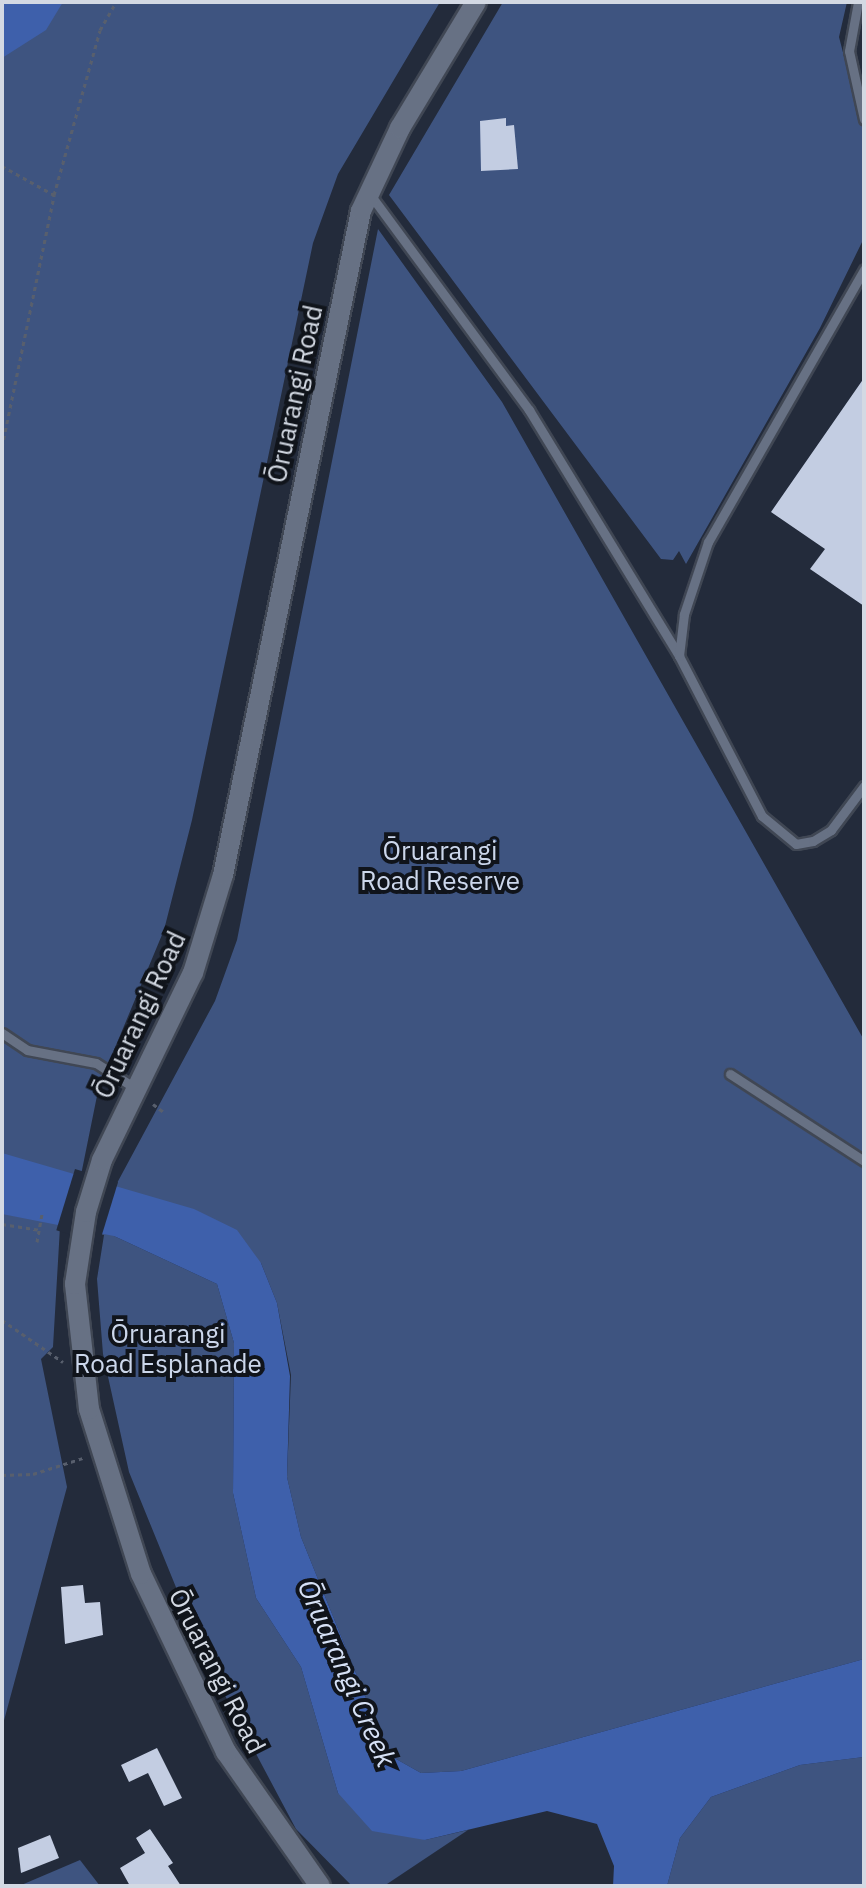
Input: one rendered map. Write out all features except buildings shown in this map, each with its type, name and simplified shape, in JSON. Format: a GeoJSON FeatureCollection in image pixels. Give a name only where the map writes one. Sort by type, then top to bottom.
{"type":"FeatureCollection","features":[{"type":"Feature","properties":{"kind":"street","name":"Ōruarangi Road"},"geometry":{"type":"LineString","coordinates":[[320,1886],[226,1752],[141,1574],[109,1485],[80,1366],[79,1251],[102,1160],[193,973],[223,875],[368,192],[476,2]]}},
{"type":"Feature","properties":{"kind":"lane"},"geometry":{"type":"LineString","coordinates":[[858,2],[849,51],[864,119]]}},
{"type":"Feature","properties":{"kind":"lane"},"geometry":{"type":"LineString","coordinates":[[368,192],[529,410],[679,656],[743,788],[778,834],[796,844],[813,841],[831,830],[864,786]]}},
{"type":"Feature","properties":{"kind":"lane"},"geometry":{"type":"LineString","coordinates":[[679,656],[684,614],[708,542],[864,270]]}},
{"type":"Feature","properties":{"kind":"lane"},"geometry":{"type":"LineString","coordinates":[[2,1033],[27,1050],[96,1063],[135,1088]]}},
{"type":"Feature","properties":{"kind":"lane"},"geometry":{"type":"LineString","coordinates":[[730,1074],[864,1161]]}},
{"type":"Feature","properties":{"kind":"path"},"geometry":{"type":"LineString","coordinates":[[2,447],[54,195],[100,30],[116,2]]}},
{"type":"Feature","properties":{"kind":"path"},"geometry":{"type":"LineString","coordinates":[[2,166],[54,195]]}},
{"type":"Feature","properties":{"kind":"path"},"geometry":{"type":"LineString","coordinates":[[37,1242],[42,1213]]}},
{"type":"Feature","properties":{"kind":"path"},"geometry":{"type":"LineString","coordinates":[[2,1224],[39,1230]]}},
{"type":"Feature","properties":{"kind":"path"},"geometry":{"type":"LineString","coordinates":[[2,1314],[4,1320],[63,1362]]}},
{"type":"Feature","properties":{"kind":"path"},"geometry":{"type":"LineString","coordinates":[[2,1475],[33,1474],[83,1458]]}},
{"type":"Feature","properties":{"kind":"green space"},"geometry":{"type":"Polygon","coordinates":[[[2,2],[440,2],[338,174],[313,243],[192,820],[164,930],[99,1086],[81,1175],[116,1185],[215,1001],[237,940],[378,229],[502,402],[864,1040],[864,1659],[461,1771],[421,1773],[389,1755],[301,1537],[287,1477],[291,1375],[277,1303],[261,1263],[114,1236],[217,1284],[234,1343],[233,1493],[256,1598],[301,1667],[338,1793],[425,1840],[468,1830],[384,1886],[352,1886],[296,1829],[204,1656],[129,1472],[103,1354],[97,1279],[104,1235],[60,1227],[53,1347],[41,1359],[67,1487],[2,1728],[2,2]]]}},
{"type":"Feature","properties":{"kind":"green space"},"geometry":{"type":"Polygon","coordinates":[[[503,2],[847,2],[839,37],[864,134],[864,238],[820,328],[686,564],[679,551],[673,560],[661,559],[389,195],[503,2]]]}},
{"type":"Feature","properties":{"kind":"green space"},"geometry":{"type":"Polygon","coordinates":[[[864,1757],[864,1886],[667,1886],[680,1838],[711,1797],[800,1765],[864,1757]]]}},
{"type":"Feature","properties":{"kind":"green space"},"geometry":{"type":"Polygon","coordinates":[[[80,1860],[100,1886],[19,1886],[80,1860]]]}},
{"type":"Feature","properties":{"kind":"water"},"geometry":{"type":"Polygon","coordinates":[[[2,2],[63,2],[46,30],[2,58],[2,2]]]}},
{"type":"Feature","properties":{"kind":"water","name":"Ōruarangi Creek"},"geometry":{"type":"Polygon","coordinates":[[[2,1153],[194,1209],[237,1230],[261,1263],[277,1303],[290,1376],[287,1477],[301,1537],[389,1755],[421,1773],[461,1771],[864,1659],[864,1757],[800,1765],[711,1797],[680,1838],[667,1886],[613,1886],[614,1866],[597,1824],[547,1811],[425,1840],[372,1831],[338,1793],[301,1667],[256,1598],[233,1493],[234,1343],[217,1284],[114,1236],[2,1214],[2,1153]]]}},
{"type":"Feature","properties":{"kind":"pier"},"geometry":{"type":"Polygon","coordinates":[[[75,1169],[118,1182],[99,1243],[56,1230],[75,1169]]]}},
{"type":"Feature","properties":{"kind":"park label","name":"Ōruarangi Road Reserve"},"geometry":{"type":"Point","coordinates":[440,866]}},
{"type":"Feature","properties":{"kind":"park label","name":"Ōruarangi Road Esplanade"},"geometry":{"type":"Point","coordinates":[168,1349]}}]}
